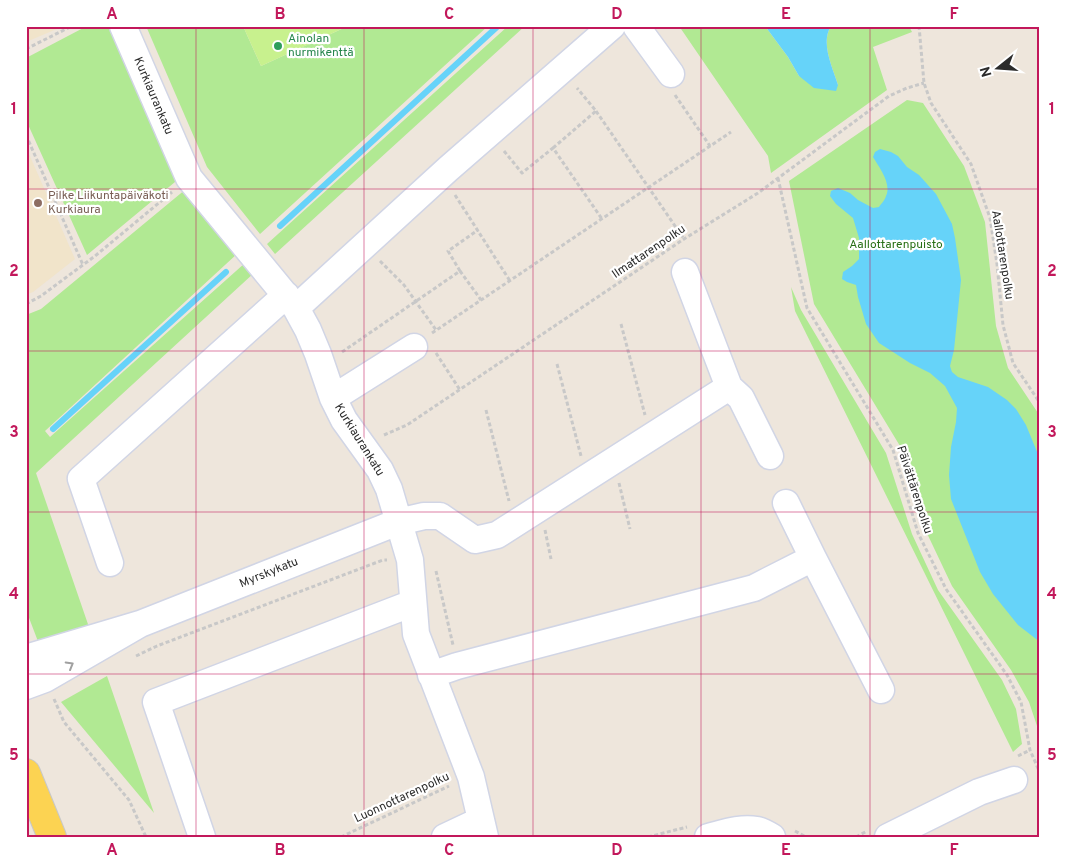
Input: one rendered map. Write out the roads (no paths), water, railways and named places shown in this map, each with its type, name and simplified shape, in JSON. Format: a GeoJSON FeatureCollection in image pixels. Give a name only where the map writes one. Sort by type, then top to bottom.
{"type":"FeatureCollection","features":[{"type":"Feature","properties":{"kind":"main road"},"geometry":{"type":"LineString","coordinates":[[26,773],[52,837]]}},
{"type":"Feature","properties":{"kind":"street","name":"Kurkiaurankatu"},"geometry":{"type":"LineString","coordinates":[[123,26],[189,178],[291,302],[308,330],[333,398],[344,420],[380,470],[389,489],[410,560],[416,634],[471,777],[483,828]]}},
{"type":"Feature","properties":{"kind":"street"},"geometry":{"type":"LineString","coordinates":[[110,563],[81,479],[291,302],[365,245],[442,174],[612,26]]}},
{"type":"Feature","properties":{"kind":"street"},"geometry":{"type":"LineString","coordinates":[[636,26],[671,74]]}},
{"type":"Feature","properties":{"kind":"street"},"geometry":{"type":"LineString","coordinates":[[685,272],[730,387],[741,398],[770,456]]}},
{"type":"Feature","properties":{"kind":"street"},"geometry":{"type":"LineString","coordinates":[[333,398],[419,342]]}},
{"type":"Feature","properties":{"kind":"street","name":"Myrskykatu"},"geometry":{"type":"LineString","coordinates":[[26,658],[140,624],[398,522],[424,516],[440,516],[475,540],[496,535],[730,387]]}},
{"type":"Feature","properties":{"kind":"street"},"geometry":{"type":"LineString","coordinates":[[786,502],[812,558],[881,690]]}},
{"type":"Feature","properties":{"kind":"street"},"geometry":{"type":"LineString","coordinates":[[431,676],[457,666],[754,588],[812,558]]}},
{"type":"Feature","properties":{"kind":"street"},"geometry":{"type":"LineString","coordinates":[[202,837],[156,702],[413,603]]}},
{"type":"Feature","properties":{"kind":"street","name":"Myrskykatu"},"geometry":{"type":"LineString","coordinates":[[36,682],[140,624]]}},
{"type":"Feature","properties":{"kind":"street"},"geometry":{"type":"LineString","coordinates":[[888,837],[979,792],[1014,780]]}},
{"type":"Feature","properties":{"kind":"street"},"geometry":{"type":"LineString","coordinates":[[445,837],[483,828]]}},
{"type":"Feature","properties":{"kind":"street"},"geometry":{"type":"LineString","coordinates":[[708,837],[732,830],[746,829],[759,830],[772,837]]}},
{"type":"Feature","properties":{"kind":"water"},"geometry":{"type":"Polygon","coordinates":[[[765,26],[831,26],[828,33],[827,48],[838,85],[836,91],[814,88],[799,76],[788,57],[765,26]]]}},
{"type":"Feature","properties":{"kind":"water"},"geometry":{"type":"Polygon","coordinates":[[[880,149],[898,156],[907,167],[919,175],[936,194],[952,224],[961,280],[954,350],[950,366],[952,372],[958,377],[988,387],[1007,400],[1016,409],[1026,425],[1040,459],[1040,642],[1018,625],[993,594],[980,572],[951,499],[949,475],[957,408],[945,386],[930,373],[910,363],[879,343],[866,324],[856,285],[842,279],[843,272],[859,259],[859,238],[853,218],[836,204],[830,196],[831,191],[838,188],[850,193],[873,208],[879,207],[885,199],[887,191],[884,176],[873,157],[875,152],[880,149]]]}},
{"type":"Feature","properties":{"kind":"waterway"},"geometry":{"type":"LineString","coordinates":[[280,226],[498,26]]}},
{"type":"Feature","properties":{"kind":"waterway"},"geometry":{"type":"LineString","coordinates":[[53,429],[226,272]]}},
{"type":"Feature","properties":{"kind":"place","name":"Ainolan nurmikenttä"},"geometry":{"type":"Point","coordinates":[278,46]}},
{"type":"Feature","properties":{"kind":"place","name":"Pilke Liikuntapäiväkoti Kurkiaura"},"geometry":{"type":"Point","coordinates":[38,203]}},
{"type":"Feature","properties":{"kind":"park label","name":"Aallottarenpuisto"},"geometry":{"type":"Point","coordinates":[896,245]}}]}
